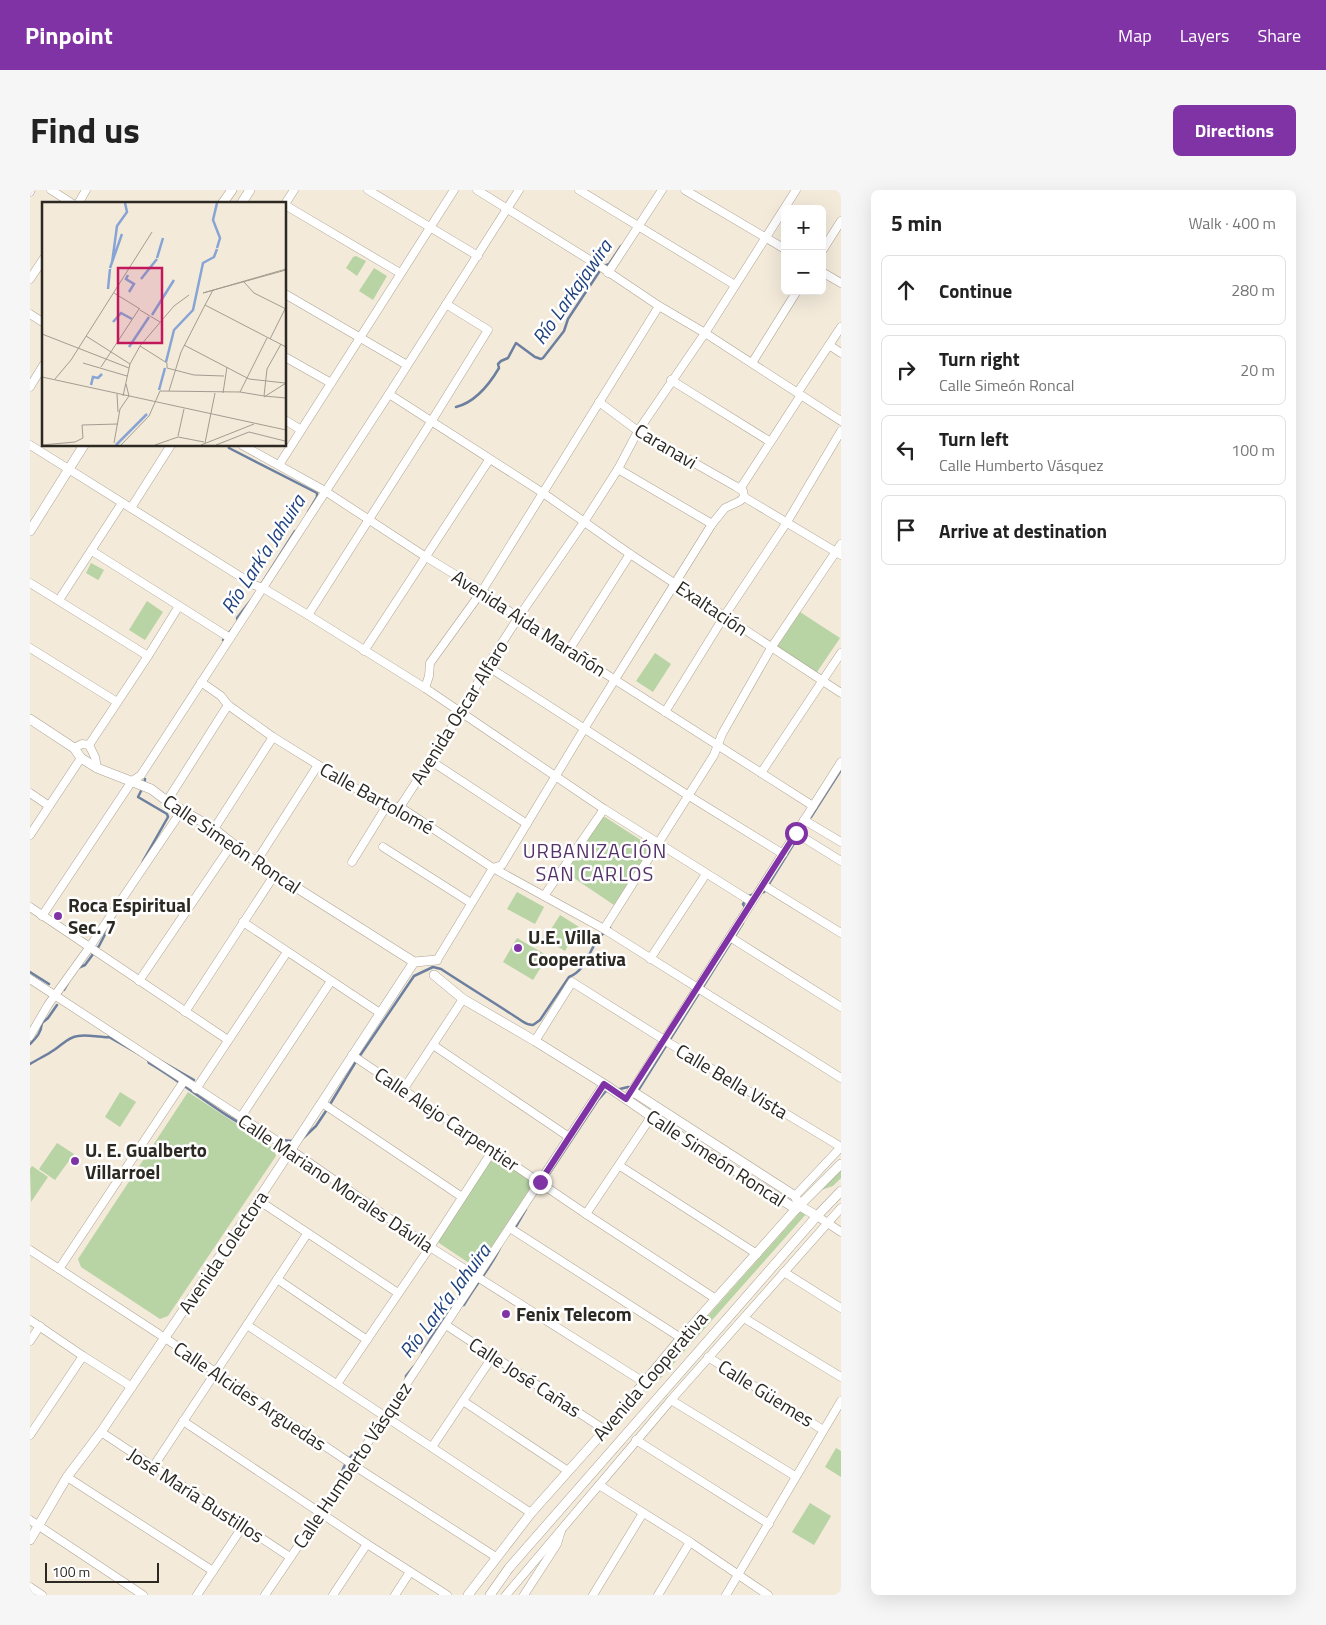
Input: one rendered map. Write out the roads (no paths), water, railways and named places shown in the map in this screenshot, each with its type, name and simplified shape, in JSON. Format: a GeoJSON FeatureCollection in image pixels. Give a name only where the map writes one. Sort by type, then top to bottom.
{"type":"FeatureCollection","features":[{"type":"Feature","properties":{"kind":"street"},"geometry":{"type":"LineString","coordinates":[[52,190],[69,202]]}},
{"type":"Feature","properties":{"kind":"street"},"geometry":{"type":"LineString","coordinates":[[79,202],[86,190]]}},
{"type":"Feature","properties":{"kind":"street"},"geometry":{"type":"LineString","coordinates":[[223,202],[232,190]]}},
{"type":"Feature","properties":{"kind":"street"},"geometry":{"type":"LineString","coordinates":[[242,202],[250,190]]}},
{"type":"Feature","properties":{"kind":"street"},"geometry":{"type":"LineString","coordinates":[[286,202],[294,190]]}},
{"type":"Feature","properties":{"kind":"street"},"geometry":{"type":"LineString","coordinates":[[368,190],[478,256]]}},
{"type":"Feature","properties":{"kind":"street"},"geometry":{"type":"LineString","coordinates":[[279,465],[454,190]]}},
{"type":"Feature","properties":{"kind":"street"},"geometry":{"type":"LineString","coordinates":[[476,190],[705,333],[841,421]]}},
{"type":"Feature","properties":{"kind":"street"},"geometry":{"type":"LineString","coordinates":[[42,916],[132,781],[141,775],[478,256],[518,190]]}},
{"type":"Feature","properties":{"kind":"street"},"geometry":{"type":"LineString","coordinates":[[579,190],[735,285]]}},
{"type":"Feature","properties":{"kind":"street"},"geometry":{"type":"LineString","coordinates":[[608,273],[662,190]]}},
{"type":"Feature","properties":{"kind":"street"},"geometry":{"type":"LineString","coordinates":[[685,190],[781,247]]}},
{"type":"Feature","properties":{"kind":"street","name":"Avenida Oscar Alfaro"},"geometry":{"type":"LineString","coordinates":[[400,807],[461,713],[518,618],[618,470],[638,431],[671,380],[705,333],[795,190]]}},
{"type":"Feature","properties":{"kind":"street"},"geometry":{"type":"LineString","coordinates":[[286,205],[400,274]]}},
{"type":"Feature","properties":{"kind":"street"},"geometry":{"type":"LineString","coordinates":[[823,250],[841,221]]}},
{"type":"Feature","properties":{"kind":"street"},"geometry":{"type":"LineString","coordinates":[[30,280],[42,261]]}},
{"type":"Feature","properties":{"kind":"street"},"geometry":{"type":"LineString","coordinates":[[826,274],[841,283]]}},
{"type":"Feature","properties":{"kind":"street"},"geometry":{"type":"LineString","coordinates":[[286,295],[407,365]]}},
{"type":"Feature","properties":{"kind":"street"},"geometry":{"type":"LineString","coordinates":[[752,363],[794,295]]}},
{"type":"Feature","properties":{"kind":"street"},"geometry":{"type":"LineString","coordinates":[[308,615],[488,330],[446,304]]}},
{"type":"Feature","properties":{"kind":"street"},"geometry":{"type":"LineString","coordinates":[[425,688],[429,676],[430,663],[482,591],[659,306]]}},
{"type":"Feature","properties":{"kind":"street"},"geometry":{"type":"LineString","coordinates":[[30,314],[42,322]]}},
{"type":"Feature","properties":{"kind":"street"},"geometry":{"type":"LineString","coordinates":[[744,497],[743,491],[738,487],[770,441],[841,327]]}},
{"type":"Feature","properties":{"kind":"street"},"geometry":{"type":"LineString","coordinates":[[829,345],[841,353]]}},
{"type":"Feature","properties":{"kind":"street"},"geometry":{"type":"LineString","coordinates":[[286,358],[331,384]]}},
{"type":"Feature","properties":{"kind":"street"},"geometry":{"type":"LineString","coordinates":[[30,387],[42,367]]}},
{"type":"Feature","properties":{"kind":"street"},"geometry":{"type":"LineString","coordinates":[[671,380],[770,441]]}},
{"type":"Feature","properties":{"kind":"street","name":"Exaltación"},"geometry":{"type":"LineString","coordinates":[[389,394],[543,493],[630,554],[841,693]]}},
{"type":"Feature","properties":{"kind":"street","name":"Caranavi"},"geometry":{"type":"LineString","coordinates":[[599,402],[638,431],[738,487]]}},
{"type":"Feature","properties":{"kind":"street"},"geometry":{"type":"LineString","coordinates":[[286,421],[301,430]]}},
{"type":"Feature","properties":{"kind":"street"},"geometry":{"type":"LineString","coordinates":[[665,712],[725,615],[787,522],[841,431]]}},
{"type":"Feature","properties":{"kind":"street"},"geometry":{"type":"LineString","coordinates":[[30,445],[254,585],[263,588],[308,615],[425,688],[555,776],[752,902]]}},
{"type":"Feature","properties":{"kind":"street"},"geometry":{"type":"LineString","coordinates":[[30,531],[83,446]]}},
{"type":"Feature","properties":{"kind":"street"},"geometry":{"type":"LineString","coordinates":[[131,508],[171,446]]}},
{"type":"Feature","properties":{"kind":"street","name":"Avenida Aida Marañón"},"geometry":{"type":"LineString","coordinates":[[244,446],[325,492],[482,591],[518,618],[813,806]]}},
{"type":"Feature","properties":{"kind":"street"},"geometry":{"type":"LineString","coordinates":[[364,651],[489,460]]}},
{"type":"Feature","properties":{"kind":"street"},"geometry":{"type":"LineString","coordinates":[[618,470],[712,524]]}},
{"type":"Feature","properties":{"kind":"street"},"geometry":{"type":"LineString","coordinates":[[744,497],[839,554]]}},
{"type":"Feature","properties":{"kind":"street"},"geometry":{"type":"LineString","coordinates":[[414,962],[437,960],[493,868],[502,865],[584,728],[712,524],[725,508],[744,497]]}},
{"type":"Feature","properties":{"kind":"street"},"geometry":{"type":"LineString","coordinates":[[59,600],[122,503]]}},
{"type":"Feature","properties":{"kind":"street"},"geometry":{"type":"LineString","coordinates":[[604,930],[690,796],[714,755],[722,734],[771,648],[839,554],[841,544]]}},
{"type":"Feature","properties":{"kind":"street"},"geometry":{"type":"LineString","coordinates":[[92,551],[230,638]]}},
{"type":"Feature","properties":{"kind":"street"},"geometry":{"type":"LineString","coordinates":[[569,650],[630,554]]}},
{"type":"Feature","properties":{"kind":"street"},"geometry":{"type":"LineString","coordinates":[[30,583],[148,656]]}},
{"type":"Feature","properties":{"kind":"street"},"geometry":{"type":"LineString","coordinates":[[89,744],[179,606]]}},
{"type":"Feature","properties":{"kind":"street"},"geometry":{"type":"LineString","coordinates":[[30,648],[117,702]]}},
{"type":"Feature","properties":{"kind":"street"},"geometry":{"type":"LineString","coordinates":[[761,773],[824,682],[841,654]]}},
{"type":"Feature","properties":{"kind":"street"},"geometry":{"type":"LineString","coordinates":[[488,666],[783,854]]}},
{"type":"Feature","properties":{"kind":"street","name":"Calle Bartolomé"},"geometry":{"type":"LineString","coordinates":[[200,682],[221,696],[228,705],[273,737],[318,765],[386,807],[400,807],[493,868],[604,930],[841,1078]]}},
{"type":"Feature","properties":{"kind":"street"},"geometry":{"type":"LineString","coordinates":[[167,801],[228,705]]}},
{"type":"Feature","properties":{"kind":"street","name":"Calle Simeón Roncal"},"geometry":{"type":"LineString","coordinates":[[30,720],[74,748],[81,758],[97,768],[144,785],[214,830],[256,862],[414,962]]}},
{"type":"Feature","properties":{"kind":"street"},"geometry":{"type":"LineString","coordinates":[[214,830],[273,737]]}},
{"type":"Feature","properties":{"kind":"street"},"geometry":{"type":"LineString","coordinates":[[74,748],[82,744],[89,744]]}},
{"type":"Feature","properties":{"kind":"street"},"geometry":{"type":"LineString","coordinates":[[89,744],[95,757],[97,768]]}},
{"type":"Feature","properties":{"kind":"street"},"geometry":{"type":"LineString","coordinates":[[30,835],[81,758]]}},
{"type":"Feature","properties":{"kind":"street"},"geometry":{"type":"LineString","coordinates":[[431,761],[527,824]]}},
{"type":"Feature","properties":{"kind":"street"},"geometry":{"type":"LineString","coordinates":[[256,862],[318,765]]}},
{"type":"Feature","properties":{"kind":"street"},"geometry":{"type":"LineString","coordinates":[[626,1099],[840,766]]}},
{"type":"Feature","properties":{"kind":"street"},"geometry":{"type":"LineString","coordinates":[[30,793],[50,806]]}},
{"type":"Feature","properties":{"kind":"street"},"geometry":{"type":"LineString","coordinates":[[352,862],[386,807]]}},
{"type":"Feature","properties":{"kind":"street"},"geometry":{"type":"LineString","coordinates":[[544,896],[604,808]]}},
{"type":"Feature","properties":{"kind":"street"},"geometry":{"type":"LineString","coordinates":[[30,1036],[48,1006],[182,810]]}},
{"type":"Feature","properties":{"kind":"street"},"geometry":{"type":"LineString","coordinates":[[804,820],[841,842]]}},
{"type":"Feature","properties":{"kind":"street"},"geometry":{"type":"LineString","coordinates":[[796,833],[841,861]]}},
{"type":"Feature","properties":{"kind":"street"},"geometry":{"type":"LineString","coordinates":[[139,981],[232,844]]}},
{"type":"Feature","properties":{"kind":"street"},"geometry":{"type":"LineString","coordinates":[[383,847],[471,903]]}},
{"type":"Feature","properties":{"kind":"street"},"geometry":{"type":"LineString","coordinates":[[184,1012],[275,874]]}},
{"type":"Feature","properties":{"kind":"street"},"geometry":{"type":"LineString","coordinates":[[650,959],[706,874]]}},
{"type":"Feature","properties":{"kind":"street"},"geometry":{"type":"LineString","coordinates":[[763,884],[841,933]]}},
{"type":"Feature","properties":{"kind":"street"},"geometry":{"type":"LineString","coordinates":[[30,907],[228,1040]]}},
{"type":"Feature","properties":{"kind":"street"},"geometry":{"type":"LineString","coordinates":[[243,922],[380,1013]]}},
{"type":"Feature","properties":{"kind":"street"},"geometry":{"type":"LineString","coordinates":[[730,937],[841,1007]]}},
{"type":"Feature","properties":{"kind":"street"},"geometry":{"type":"LineString","coordinates":[[196,1089],[287,952]]}},
{"type":"Feature","properties":{"kind":"street","name":"Avenida Colectora"},"geometry":{"type":"LineString","coordinates":[[30,1540],[67,1477],[101,1432],[258,1200],[414,962]]}},
{"type":"Feature","properties":{"kind":"street","name":"Calle Simeón Roncal"},"geometry":{"type":"LineString","coordinates":[[434,976],[463,999],[604,1084],[651,1117],[798,1208]]}},
{"type":"Feature","properties":{"kind":"street","name":"Calle Mariano Morales Dávila"},"geometry":{"type":"LineString","coordinates":[[30,979],[291,1150],[430,1247],[645,1383]]}},
{"type":"Feature","properties":{"kind":"street"},"geometry":{"type":"LineString","coordinates":[[241,1117],[331,981]]}},
{"type":"Feature","properties":{"kind":"street","name":"Calle Bella Vista"},"geometry":{"type":"LineString","coordinates":[[535,1041],[572,982],[841,1147]]}},
{"type":"Feature","properties":{"kind":"street"},"geometry":{"type":"LineString","coordinates":[[403,1090],[463,999]]}},
{"type":"Feature","properties":{"kind":"street"},"geometry":{"type":"LineString","coordinates":[[432,1045],[569,1137]]}},
{"type":"Feature","properties":{"kind":"street","name":"Calle Alejo Carpentier"},"geometry":{"type":"LineString","coordinates":[[352,1055],[716,1300]]}},
{"type":"Feature","properties":{"kind":"street"},"geometry":{"type":"LineString","coordinates":[[59,1269],[184,1081]]}},
{"type":"Feature","properties":{"kind":"street","name":"Calle Humberto Vásquez"},"geometry":{"type":"LineString","coordinates":[[265,1595],[386,1416],[604,1084]]}},
{"type":"Feature","properties":{"kind":"street","name":"Calle Simeón Roncal"},"geometry":{"type":"LineString","coordinates":[[632,1091],[795,1196],[798,1208]]}},
{"type":"Feature","properties":{"kind":"street"},"geometry":{"type":"LineString","coordinates":[[322,1102],[462,1197]]}},
{"type":"Feature","properties":{"kind":"street"},"geometry":{"type":"LineString","coordinates":[[586,1214],[620,1166],[651,1117]]}},
{"type":"Feature","properties":{"kind":"street"},"geometry":{"type":"LineString","coordinates":[[795,1196],[841,1147]]}},
{"type":"Feature","properties":{"kind":"street"},"geometry":{"type":"LineString","coordinates":[[337,1384],[493,1150]]}},
{"type":"Feature","properties":{"kind":"street","name":"Avenida Cooperativa"},"geometry":{"type":"LineString","coordinates":[[468,1595],[531,1513],[605,1430],[681,1338],[798,1208],[841,1164]]}},
{"type":"Feature","properties":{"kind":"street"},"geometry":{"type":"LineString","coordinates":[[620,1166],[757,1254]]}},
{"type":"Feature","properties":{"kind":"street","name":"Avenida Cooperativa"},"geometry":{"type":"LineString","coordinates":[[490,1595],[508,1568],[816,1216],[841,1191]]}},
{"type":"Feature","properties":{"kind":"street"},"geometry":{"type":"LineString","coordinates":[[258,1200],[398,1293]]}},
{"type":"Feature","properties":{"kind":"street"},"geometry":{"type":"LineString","coordinates":[[798,1208],[816,1216],[841,1232]]}},
{"type":"Feature","properties":{"kind":"street"},"geometry":{"type":"LineString","coordinates":[[506,1595],[636,1440],[841,1208]]}},
{"type":"Feature","properties":{"kind":"street"},"geometry":{"type":"LineString","coordinates":[[510,1228],[681,1338]]}},
{"type":"Feature","properties":{"kind":"street"},"geometry":{"type":"LineString","coordinates":[[153,1466],[307,1234]]}},
{"type":"Feature","properties":{"kind":"street","name":"Calle Alcides Arguedas"},"geometry":{"type":"LineString","coordinates":[[30,1250],[165,1338],[353,1465],[496,1557]]}},
{"type":"Feature","properties":{"kind":"street"},"geometry":{"type":"LineString","coordinates":[[784,1272],[841,1308]]}},
{"type":"Feature","properties":{"kind":"street"},"geometry":{"type":"LineString","coordinates":[[278,1279],[367,1340]]}},
{"type":"Feature","properties":{"kind":"street"},"geometry":{"type":"LineString","coordinates":[[744,1318],[841,1377]]}},
{"type":"Feature","properties":{"kind":"street"},"geometry":{"type":"LineString","coordinates":[[30,1320],[132,1387]]}},
{"type":"Feature","properties":{"kind":"street"},"geometry":{"type":"LineString","coordinates":[[247,1325],[531,1513]]}},
{"type":"Feature","properties":{"kind":"street","name":"Calle José Cañas"},"geometry":{"type":"LineString","coordinates":[[446,1325],[605,1430]]}},
{"type":"Feature","properties":{"kind":"street"},"geometry":{"type":"LineString","coordinates":[[30,1341],[40,1326]]}},
{"type":"Feature","properties":{"kind":"street"},"geometry":{"type":"LineString","coordinates":[[30,1435],[83,1356]]}},
{"type":"Feature","properties":{"kind":"street"},"geometry":{"type":"LineString","coordinates":[[432,1447],[492,1356]]}},
{"type":"Feature","properties":{"kind":"street","name":"Calle Güemes"},"geometry":{"type":"LineString","coordinates":[[708,1357],[823,1430]]}},
{"type":"Feature","properties":{"kind":"street"},"geometry":{"type":"LineString","coordinates":[[671,1400],[795,1476]]}},
{"type":"Feature","properties":{"kind":"street"},"geometry":{"type":"LineString","coordinates":[[462,1401],[568,1471]]}},
{"type":"Feature","properties":{"kind":"street"},"geometry":{"type":"LineString","coordinates":[[726,1595],[770,1524],[795,1476],[841,1401]]}},
{"type":"Feature","properties":{"kind":"street"},"geometry":{"type":"LineString","coordinates":[[183,1421],[447,1595]]}},
{"type":"Feature","properties":{"kind":"street","name":"José María Bustillos"},"geometry":{"type":"LineString","coordinates":[[101,1432],[290,1557]]}},
{"type":"Feature","properties":{"kind":"street"},"geometry":{"type":"LineString","coordinates":[[636,1440],[770,1524]]}},
{"type":"Feature","properties":{"kind":"street"},"geometry":{"type":"LineString","coordinates":[[67,1477],[213,1571]]}},
{"type":"Feature","properties":{"kind":"street"},"geometry":{"type":"LineString","coordinates":[[599,1485],[690,1542],[768,1595]]}},
{"type":"Feature","properties":{"kind":"street"},"geometry":{"type":"LineString","coordinates":[[593,1595],[644,1513]]}},
{"type":"Feature","properties":{"kind":"street"},"geometry":{"type":"LineString","coordinates":[[30,1520],[143,1595]]}},
{"type":"Feature","properties":{"kind":"street"},"geometry":{"type":"LineString","coordinates":[[197,1595],[243,1526]]}},
{"type":"Feature","properties":{"kind":"street"},"geometry":{"type":"LineString","coordinates":[[524,1595],[557,1544],[563,1527]]}},
{"type":"Feature","properties":{"kind":"street"},"geometry":{"type":"LineString","coordinates":[[658,1595],[690,1542]]}},
{"type":"Feature","properties":{"kind":"street"},"geometry":{"type":"LineString","coordinates":[[333,1595],[367,1544]]}},
{"type":"Feature","properties":{"kind":"street"},"geometry":{"type":"LineString","coordinates":[[395,1595],[410,1572]]}},
{"type":"Feature","properties":{"kind":"street"},"geometry":{"type":"LineString","coordinates":[[30,1587],[42,1595]]}},
{"type":"Feature","properties":{"kind":"waterway","name":"Río Larkajawira"},"geometry":{"type":"LineString","coordinates":[[604,266],[609,264],[621,246]]}},
{"type":"Feature","properties":{"kind":"waterway","name":"Río Larkajawira"},"geometry":{"type":"LineString","coordinates":[[456,407],[470,401],[481,392],[499,368],[498,364],[508,358],[516,343],[535,357],[543,358],[564,331],[568,319],[601,269]]}},
{"type":"Feature","properties":{"kind":"waterway","name":"Río Lark’a Jahuira"},"geometry":{"type":"LineString","coordinates":[[229,446],[229,448],[317,493],[317,497],[308,512]]}},
{"type":"Feature","properties":{"kind":"waterway","name":"Río Lark’a Jahuira"},"geometry":{"type":"LineString","coordinates":[[262,583],[295,531]]}},
{"type":"Feature","properties":{"kind":"waterway","name":"Río Lark’a Jahuira"},"geometry":{"type":"LineString","coordinates":[[238,622],[237,618],[251,600]]}},
{"type":"Feature","properties":{"kind":"waterway","name":"Río Lark’a Jahuira"},"geometry":{"type":"LineString","coordinates":[[223,640],[233,628]]}},
{"type":"Feature","properties":{"kind":"waterway","name":"Río Lark’a Jahuira"},"geometry":{"type":"LineString","coordinates":[[811,817],[841,770]]}},
{"type":"Feature","properties":{"kind":"waterway","name":"Río Larkajawira"},"geometry":{"type":"LineString","coordinates":[[142,865],[168,817],[167,814],[138,797],[145,779]]}},
{"type":"Feature","properties":{"kind":"waterway","name":"Río Lark’a Jahuira"},"geometry":{"type":"LineString","coordinates":[[760,893],[764,892],[806,824]]}},
{"type":"Feature","properties":{"kind":"waterway","name":"Río Lark’a Jahuira"},"geometry":{"type":"LineString","coordinates":[[746,909],[743,904],[749,896],[754,894]]}},
{"type":"Feature","properties":{"kind":"waterway","name":"Río Larkajawira"},"geometry":{"type":"LineString","coordinates":[[78,968],[85,965],[99,946],[114,917]]}},
{"type":"Feature","properties":{"kind":"waterway","name":"Río Lark’a Jahuira"},"geometry":{"type":"LineString","coordinates":[[616,1090],[628,1087],[639,1089],[743,923]]}},
{"type":"Feature","properties":{"kind":"waterway","name":"Río Lark’a Jahuira"},"geometry":{"type":"LineString","coordinates":[[301,1140],[316,1126],[355,1063],[414,976],[433,967],[441,969],[525,1023],[533,1025],[540,1020],[569,977],[583,966],[598,939],[610,928]]}},
{"type":"Feature","properties":{"kind":"waterway","name":"Río Lark’a Jahuira"},"geometry":{"type":"LineString","coordinates":[[30,972],[49,984]]}},
{"type":"Feature","properties":{"kind":"waterway","name":"Río Larkajawira"},"geometry":{"type":"LineString","coordinates":[[64,990],[68,983]]}},
{"type":"Feature","properties":{"kind":"waterway","name":"Río Lark’a Jahuira"},"geometry":{"type":"LineString","coordinates":[[30,1044],[41,1030],[42,1023],[57,1005]]}},
{"type":"Feature","properties":{"kind":"waterway","name":"Río Lark’a Jahuira"},"geometry":{"type":"LineString","coordinates":[[30,1064],[68,1040],[82,1036],[109,1037],[144,1057]]}},
{"type":"Feature","properties":{"kind":"waterway","name":"Río Lark’a Jahuira"},"geometry":{"type":"LineString","coordinates":[[148,1060],[149,1063],[218,1110],[262,1135]]}},
{"type":"Feature","properties":{"kind":"waterway","name":"Río Larkajawira"},"geometry":{"type":"LineString","coordinates":[[161,1061],[194,1080]]}},
{"type":"Feature","properties":{"kind":"waterway","name":"Río Lark’a Jahuira"},"geometry":{"type":"LineString","coordinates":[[545,1180],[598,1100],[608,1091]]}},
{"type":"Feature","properties":{"kind":"waterway","name":"Río Lark’a Jahuira"},"geometry":{"type":"LineString","coordinates":[[281,1140],[293,1141]]}},
{"type":"Feature","properties":{"kind":"waterway","name":"Río Lark’a Jahuira"},"geometry":{"type":"LineString","coordinates":[[515,1228],[526,1209]]}},
{"type":"Feature","properties":{"kind":"waterway","name":"Río Lark’a Jahuira"},"geometry":{"type":"LineString","coordinates":[[461,1305],[464,1305],[500,1248]]}},
{"type":"Feature","properties":{"kind":"waterway","name":"Río Lark’a Jahuira"},"geometry":{"type":"LineString","coordinates":[[422,1353],[452,1308]]}},
{"type":"Feature","properties":{"kind":"waterway","name":"Río Lark’a Jahuira"},"geometry":{"type":"LineString","coordinates":[[406,1380],[406,1376],[414,1366]]}},
{"type":"Feature","properties":{"kind":"waterway","name":"Río Lark’a Jahuira"},"geometry":{"type":"LineString","coordinates":[[341,1478],[345,1464],[362,1446]]}},
{"type":"Feature","properties":{"kind":"waterway","name":"Río Lark’a Jahuira"},"geometry":{"type":"LineString","coordinates":[[310,1536],[323,1515]]}},
{"type":"Feature","properties":{"kind":"place","name":"Roca Espiritual Sec. 7"},"geometry":{"type":"Point","coordinates":[58,916]}},
{"type":"Feature","properties":{"kind":"place","name":"U.E. Villa Cooperativa"},"geometry":{"type":"Point","coordinates":[518,948]}},
{"type":"Feature","properties":{"kind":"place","name":"U. E. Gualberto Villarroel"},"geometry":{"type":"Point","coordinates":[75,1161]}},
{"type":"Feature","properties":{"kind":"place","name":"Fenix Telecom"},"geometry":{"type":"Point","coordinates":[506,1314]}},
{"type":"Feature","properties":{"kind":"district","name":"URBANIZACIÓN SAN CARLOS"},"geometry":{"type":"Point","coordinates":[595,862]}}]}
